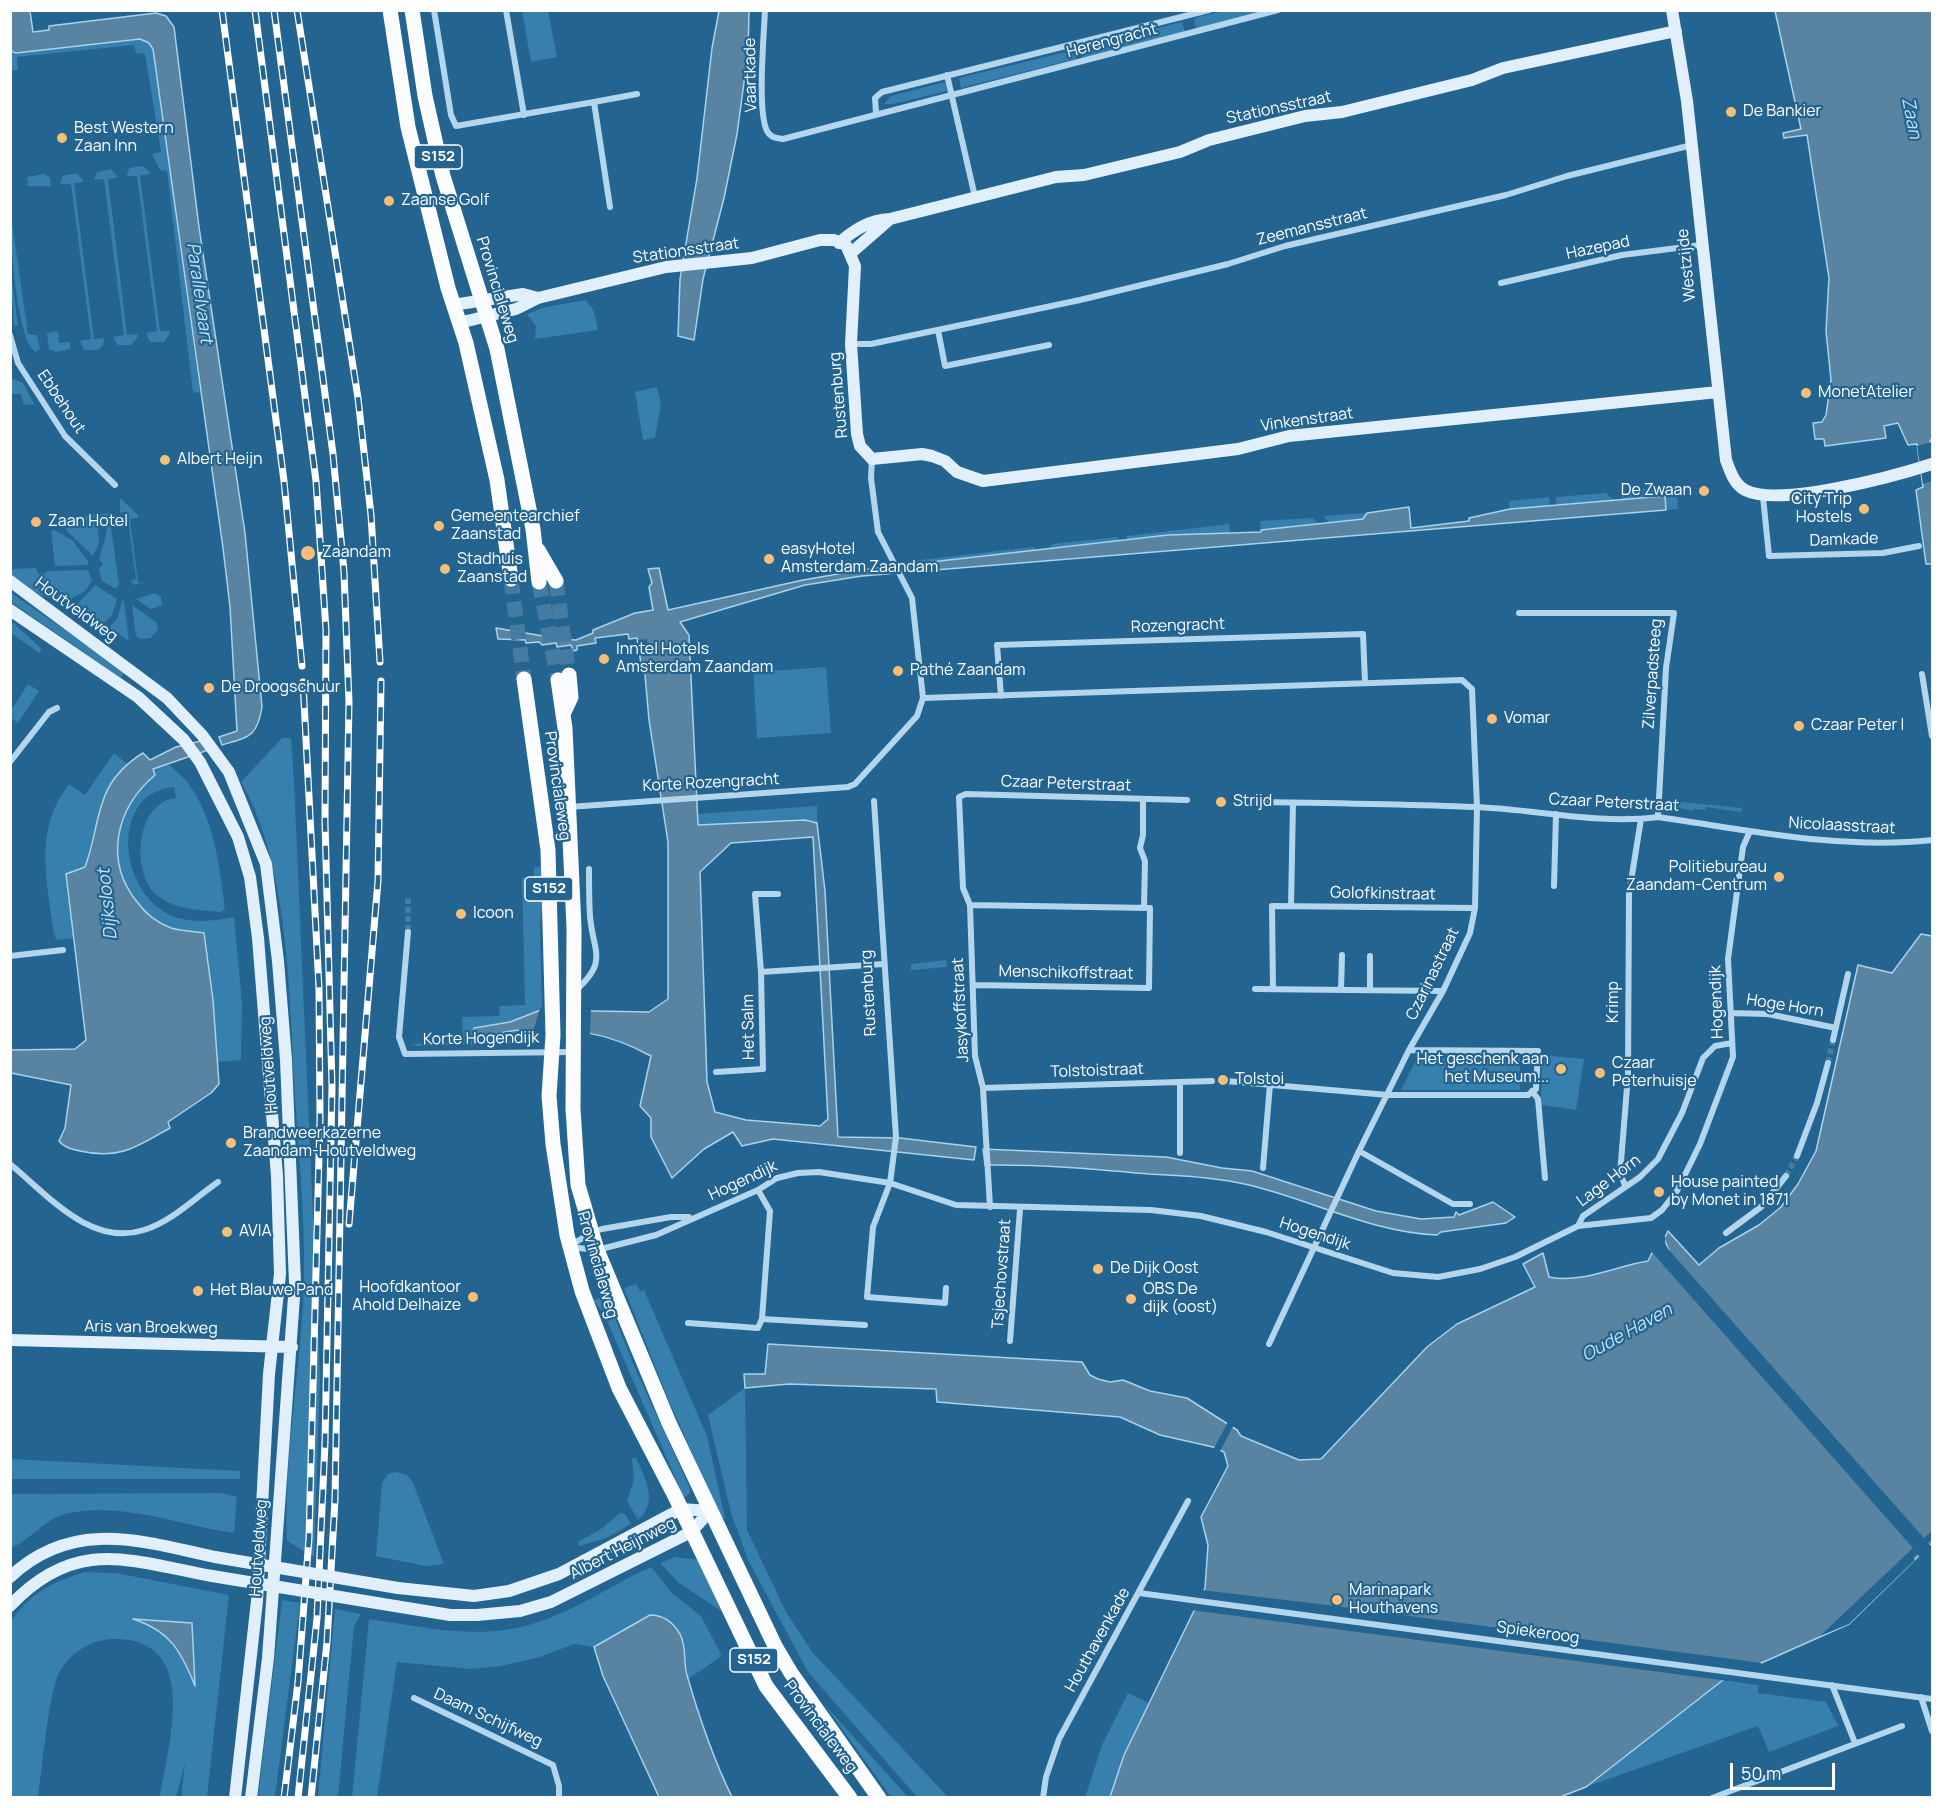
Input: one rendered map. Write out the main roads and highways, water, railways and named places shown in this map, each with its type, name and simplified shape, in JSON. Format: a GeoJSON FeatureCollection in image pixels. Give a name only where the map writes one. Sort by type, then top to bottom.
{"type":"FeatureCollection","features":[{"type":"Feature","properties":{"kind":"main road","name":"S152"},"geometry":{"type":"LineString","coordinates":[[390,10],[408,127],[453,304],[466,343],[497,480],[511,579]]}},
{"type":"Feature","properties":{"kind":"main road","name":"Provincialeweg"},"geometry":{"type":"LineString","coordinates":[[412,10],[425,96],[442,176],[497,349],[535,546],[539,582]]}},
{"type":"Feature","properties":{"kind":"main road"},"geometry":{"type":"LineString","coordinates":[[535,546],[556,580]]}},
{"type":"Feature","properties":{"kind":"main road","name":"Provincialeweg"},"geometry":{"type":"LineString","coordinates":[[563,678],[573,897],[572,1044],[574,1156],[578,1185],[597,1250],[710,1511],[791,1673],[879,1797]]}},
{"type":"Feature","properties":{"kind":"main road","name":"Provincialeweg"},"geometry":{"type":"LineString","coordinates":[[524,680],[548,850],[553,1035],[549,1096],[553,1144],[570,1247],[585,1299],[620,1388],[766,1686],[849,1797]]}},
{"type":"Feature","properties":{"kind":"water","name":"Parallelvaart"},"geometry":{"type":"Polygon","coordinates":[[[10,11],[30,11],[33,32],[49,30],[49,26],[156,13],[166,16],[174,27],[199,227],[245,533],[262,707],[254,731],[239,740],[222,745],[219,737],[237,731],[230,607],[153,49],[149,43],[140,39],[16,53],[11,51],[10,11]]]}},
{"type":"Feature","properties":{"kind":"water"},"geometry":{"type":"Polygon","coordinates":[[[719,11],[749,11],[748,53],[737,134],[724,198],[703,279],[694,340],[678,336],[680,279],[697,178],[712,48],[719,11]]]}},
{"type":"Feature","properties":{"kind":"water","name":"Zaan"},"geometry":{"type":"Polygon","coordinates":[[[1775,11],[1932,11],[1932,438],[1930,441],[1932,564],[1926,564],[1916,490],[1923,487],[1917,444],[1908,445],[1898,423],[1884,426],[1886,438],[1825,446],[1824,439],[1815,439],[1813,423],[1822,422],[1826,415],[1831,380],[1826,331],[1829,278],[1807,135],[1784,138],[1783,133],[1801,129],[1775,11]]]}},
{"type":"Feature","properties":{"kind":"water"},"geometry":{"type":"Polygon","coordinates":[[[1665,496],[1666,510],[862,576],[805,585],[680,622],[689,635],[698,825],[805,820],[817,823],[825,891],[838,1137],[900,1138],[976,1147],[974,1160],[773,1139],[742,1146],[733,1132],[704,1149],[672,1178],[651,1137],[651,1118],[640,1106],[651,1056],[618,1041],[588,1033],[519,1030],[484,1035],[473,1033],[474,1028],[510,1022],[541,1010],[649,1012],[668,999],[668,842],[649,720],[644,664],[641,664],[637,638],[629,639],[628,634],[595,638],[596,643],[577,646],[577,650],[573,651],[571,645],[557,647],[556,643],[542,645],[539,642],[526,643],[525,640],[498,639],[496,628],[576,640],[593,633],[593,630],[635,613],[653,610],[649,587],[652,583],[648,569],[659,568],[668,610],[803,580],[861,570],[1168,535],[1261,532],[1261,530],[1363,519],[1367,513],[1409,507],[1411,528],[1469,521],[1469,518],[1510,509],[1665,496]],[[813,837],[731,843],[700,872],[707,1082],[715,1112],[746,1120],[820,1126],[828,1119],[813,837]]]}},
{"type":"Feature","properties":{"kind":"water","name":"Dijksloot"},"geometry":{"type":"Polygon","coordinates":[[[209,739],[214,748],[153,769],[155,775],[131,803],[123,819],[118,853],[120,870],[127,887],[149,914],[161,924],[171,928],[204,933],[213,1000],[219,1084],[211,1093],[168,1122],[170,1128],[137,1146],[106,1154],[68,1148],[59,1141],[65,1128],[71,1085],[11,1073],[10,1050],[75,1049],[86,1040],[66,874],[85,867],[107,791],[115,777],[127,765],[143,753],[150,760],[176,747],[209,739]]]}},
{"type":"Feature","properties":{"kind":"water","name":"Oude Haven"},"geometry":{"type":"Polygon","coordinates":[[[1921,934],[1932,936],[1932,1543],[1849,1624],[1723,1680],[1586,1787],[1560,1797],[1110,1797],[1124,1755],[1205,1588],[1208,1545],[1201,1517],[1228,1466],[1224,1452],[1213,1447],[1160,1435],[1120,1417],[937,1402],[936,1389],[789,1384],[745,1388],[744,1374],[765,1374],[768,1344],[1082,1362],[1090,1375],[1098,1379],[1110,1382],[1123,1380],[1150,1391],[1187,1398],[1237,1430],[1241,1436],[1299,1460],[1321,1459],[1427,1347],[1457,1324],[1535,1287],[1523,1264],[1543,1253],[1549,1277],[1561,1279],[1586,1276],[1648,1261],[1652,1253],[1669,1250],[1664,1239],[1668,1231],[1699,1265],[1719,1248],[1759,1225],[1781,1207],[1798,1184],[1816,1151],[1858,965],[1892,973],[1921,934]]]}},
{"type":"Feature","properties":{"kind":"water"},"geometry":{"type":"Polygon","coordinates":[[[983,1149],[1166,1157],[1222,1168],[1252,1171],[1376,1211],[1421,1219],[1454,1217],[1456,1212],[1459,1215],[1493,1202],[1515,1217],[1506,1223],[1441,1232],[1437,1235],[1412,1233],[1365,1222],[1272,1191],[1237,1182],[1067,1167],[985,1165],[983,1149]]]}},
{"type":"Feature","properties":{"kind":"water"},"geometry":{"type":"Polygon","coordinates":[[[650,1615],[668,1620],[680,1634],[687,1675],[696,1706],[732,1797],[659,1797],[603,1676],[594,1647],[650,1615]]]}},
{"type":"Feature","properties":{"kind":"water"},"geometry":{"type":"Polygon","coordinates":[[[133,1619],[192,1623],[195,1686],[185,1662],[173,1644],[156,1630],[133,1619]]]}},
{"type":"Feature","properties":{"kind":"tunnel"},"geometry":{"type":"LineString","coordinates":[[511,579],[524,679]]}},
{"type":"Feature","properties":{"kind":"tunnel"},"geometry":{"type":"LineString","coordinates":[[556,581],[569,675]]}},
{"type":"Feature","properties":{"kind":"tunnel"},"geometry":{"type":"LineString","coordinates":[[539,582],[558,680]]}},
{"type":"Feature","properties":{"kind":"tunnel"},"geometry":{"type":"LineString","coordinates":[[408,898],[408,932]]}},
{"type":"Feature","properties":{"kind":"tunnel"},"geometry":{"type":"LineString","coordinates":[[1828,1063],[1833,1040]]}},
{"type":"Feature","properties":{"kind":"tunnel"},"geometry":{"type":"LineString","coordinates":[[1786,1176],[1797,1156]]}},
{"type":"Feature","properties":{"kind":"railway"},"geometry":{"type":"LineString","coordinates":[[222,10],[284,481],[302,666]]}},
{"type":"Feature","properties":{"kind":"railway"},"geometry":{"type":"LineString","coordinates":[[255,10],[316,481],[326,630],[325,822],[332,1087],[325,1443],[317,1618],[298,1798]]}},
{"type":"Feature","properties":{"kind":"railway"},"geometry":{"type":"LineString","coordinates":[[274,10],[333,454],[344,572],[349,702],[335,1499],[327,1642],[311,1798]]}},
{"type":"Feature","properties":{"kind":"railway"},"geometry":{"type":"LineString","coordinates":[[297,10],[358,398],[371,515],[380,662]]}},
{"type":"Feature","properties":{"kind":"railway"},"geometry":{"type":"LineString","coordinates":[[349,1224],[378,881],[381,681]]}},
{"type":"Feature","properties":{"kind":"railway"},"geometry":{"type":"LineString","coordinates":[[284,1798],[298,1682],[309,1538],[320,1118],[319,988],[303,682]]}},
{"type":"Feature","properties":{"kind":"place","name":"De Bankier"},"geometry":{"type":"Point","coordinates":[1731,112]}},
{"type":"Feature","properties":{"kind":"place","name":"Best Western Zaan Inn"},"geometry":{"type":"Point","coordinates":[62,138]}},
{"type":"Feature","properties":{"kind":"place","name":"Zaanse Golf"},"geometry":{"type":"Point","coordinates":[389,201]}},
{"type":"Feature","properties":{"kind":"place","name":"MonetAtelier"},"geometry":{"type":"Point","coordinates":[1806,393]}},
{"type":"Feature","properties":{"kind":"place","name":"Albert Heijn"},"geometry":{"type":"Point","coordinates":[165,460]}},
{"type":"Feature","properties":{"kind":"place","name":"De Zwaan"},"geometry":{"type":"Point","coordinates":[1704,491]}},
{"type":"Feature","properties":{"kind":"place","name":"City Trip Hostels"},"geometry":{"type":"Point","coordinates":[1864,509]}},
{"type":"Feature","properties":{"kind":"place","name":"Zaan Hotel"},"geometry":{"type":"Point","coordinates":[36,522]}},
{"type":"Feature","properties":{"kind":"place","name":"Gemeentearchief Zaanstad"},"geometry":{"type":"Point","coordinates":[439,526]}},
{"type":"Feature","properties":{"kind":"place","name":"Zaandam"},"geometry":{"type":"Point","coordinates":[308,553]}},
{"type":"Feature","properties":{"kind":"place","name":"easyHotel Amsterdam Zaandam"},"geometry":{"type":"Point","coordinates":[769,559]}},
{"type":"Feature","properties":{"kind":"place","name":"Stadhuis Zaanstad"},"geometry":{"type":"Point","coordinates":[445,569]}},
{"type":"Feature","properties":{"kind":"place","name":"Inntel Hotels Amsterdam Zaandam"},"geometry":{"type":"Point","coordinates":[604,659]}},
{"type":"Feature","properties":{"kind":"place","name":"Pathé Zaandam"},"geometry":{"type":"Point","coordinates":[898,671]}},
{"type":"Feature","properties":{"kind":"place","name":"De Droogschuur"},"geometry":{"type":"Point","coordinates":[209,688]}},
{"type":"Feature","properties":{"kind":"place","name":"Vomar"},"geometry":{"type":"Point","coordinates":[1492,719]}},
{"type":"Feature","properties":{"kind":"place","name":"Czaar Peter I"},"geometry":{"type":"Point","coordinates":[1799,726]}},
{"type":"Feature","properties":{"kind":"place","name":"Strijd"},"geometry":{"type":"Point","coordinates":[1221,802]}},
{"type":"Feature","properties":{"kind":"place","name":"Politiebureau Zaandam-Centrum"},"geometry":{"type":"Point","coordinates":[1779,877]}},
{"type":"Feature","properties":{"kind":"place","name":"Icoon"},"geometry":{"type":"Point","coordinates":[461,914]}},
{"type":"Feature","properties":{"kind":"place","name":"Het geschenk aan het Museum..."},"geometry":{"type":"Point","coordinates":[1561,1069]}},
{"type":"Feature","properties":{"kind":"place","name":"Czaar Peterhuisje"},"geometry":{"type":"Point","coordinates":[1600,1073]}},
{"type":"Feature","properties":{"kind":"place","name":"Tolstoi"},"geometry":{"type":"Point","coordinates":[1223,1080]}},
{"type":"Feature","properties":{"kind":"place","name":"Brandweerkazerne Zaandam-Houtveldweg"},"geometry":{"type":"Point","coordinates":[231,1143]}},
{"type":"Feature","properties":{"kind":"place","name":"House painted by Monet in 1871"},"geometry":{"type":"Point","coordinates":[1659,1192]}},
{"type":"Feature","properties":{"kind":"place","name":"AVIA"},"geometry":{"type":"Point","coordinates":[227,1232]}},
{"type":"Feature","properties":{"kind":"place","name":"De Dijk Oost"},"geometry":{"type":"Point","coordinates":[1098,1269]}},
{"type":"Feature","properties":{"kind":"place","name":"Het Blauwe Pand"},"geometry":{"type":"Point","coordinates":[198,1291]}},
{"type":"Feature","properties":{"kind":"place","name":"Hoofdkantoor Ahold Delhaize"},"geometry":{"type":"Point","coordinates":[473,1297]}},
{"type":"Feature","properties":{"kind":"place","name":"OBS De dijk (oost)"},"geometry":{"type":"Point","coordinates":[1131,1299]}},
{"type":"Feature","properties":{"kind":"place","name":"Marinapark Houthavens"},"geometry":{"type":"Point","coordinates":[1337,1600]}}]}
